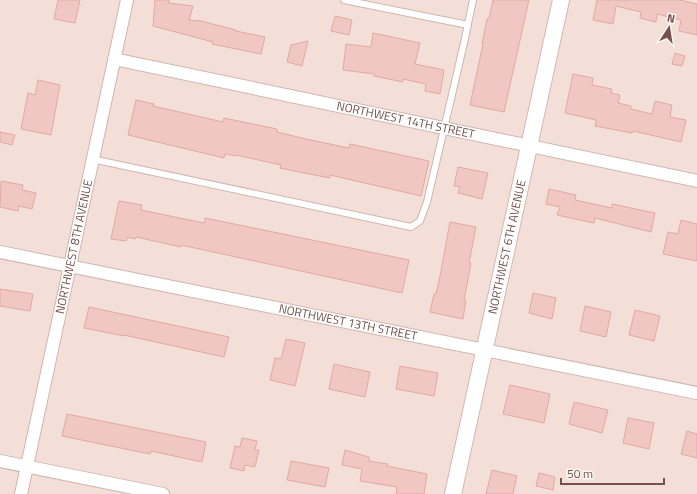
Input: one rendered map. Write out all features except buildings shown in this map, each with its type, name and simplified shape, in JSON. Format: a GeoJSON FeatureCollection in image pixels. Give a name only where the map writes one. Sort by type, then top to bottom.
{"type":"FeatureCollection","features":[{"type":"Feature","properties":{"kind":"street","name":"NORTHWEST 8TH AVENUE"},"geometry":{"type":"LineString","coordinates":[[21,494],[127,0]]}},
{"type":"Feature","properties":{"kind":"street","name":"NORTHWEST 6TH AVENUE"},"geometry":{"type":"LineString","coordinates":[[453,494],[562,0]]}},
{"type":"Feature","properties":{"kind":"street","name":"NORTHWEST 14TH STREET"},"geometry":{"type":"LineString","coordinates":[[114,59],[697,181]]}},
{"type":"Feature","properties":{"kind":"street","name":"NORTHWEST 13TH STREET"},"geometry":{"type":"LineString","coordinates":[[0,252],[697,393]]}},
{"type":"Feature","properties":{"kind":"street"},"geometry":{"type":"LineString","coordinates":[[0,461],[163,494]]}},
{"type":"Feature","properties":{"kind":"lane"},"geometry":{"type":"LineString","coordinates":[[344,0],[468,25]]}},
{"type":"Feature","properties":{"kind":"lane"},"geometry":{"type":"LineString","coordinates":[[92,159],[411,227],[420,221],[427,202],[473,0]]}},
{"type":"Feature","properties":{"kind":"shaded area"},"geometry":{"type":"Polygon","coordinates":[[[0,0],[697,0],[697,494],[0,494],[0,0]]]}}]}
